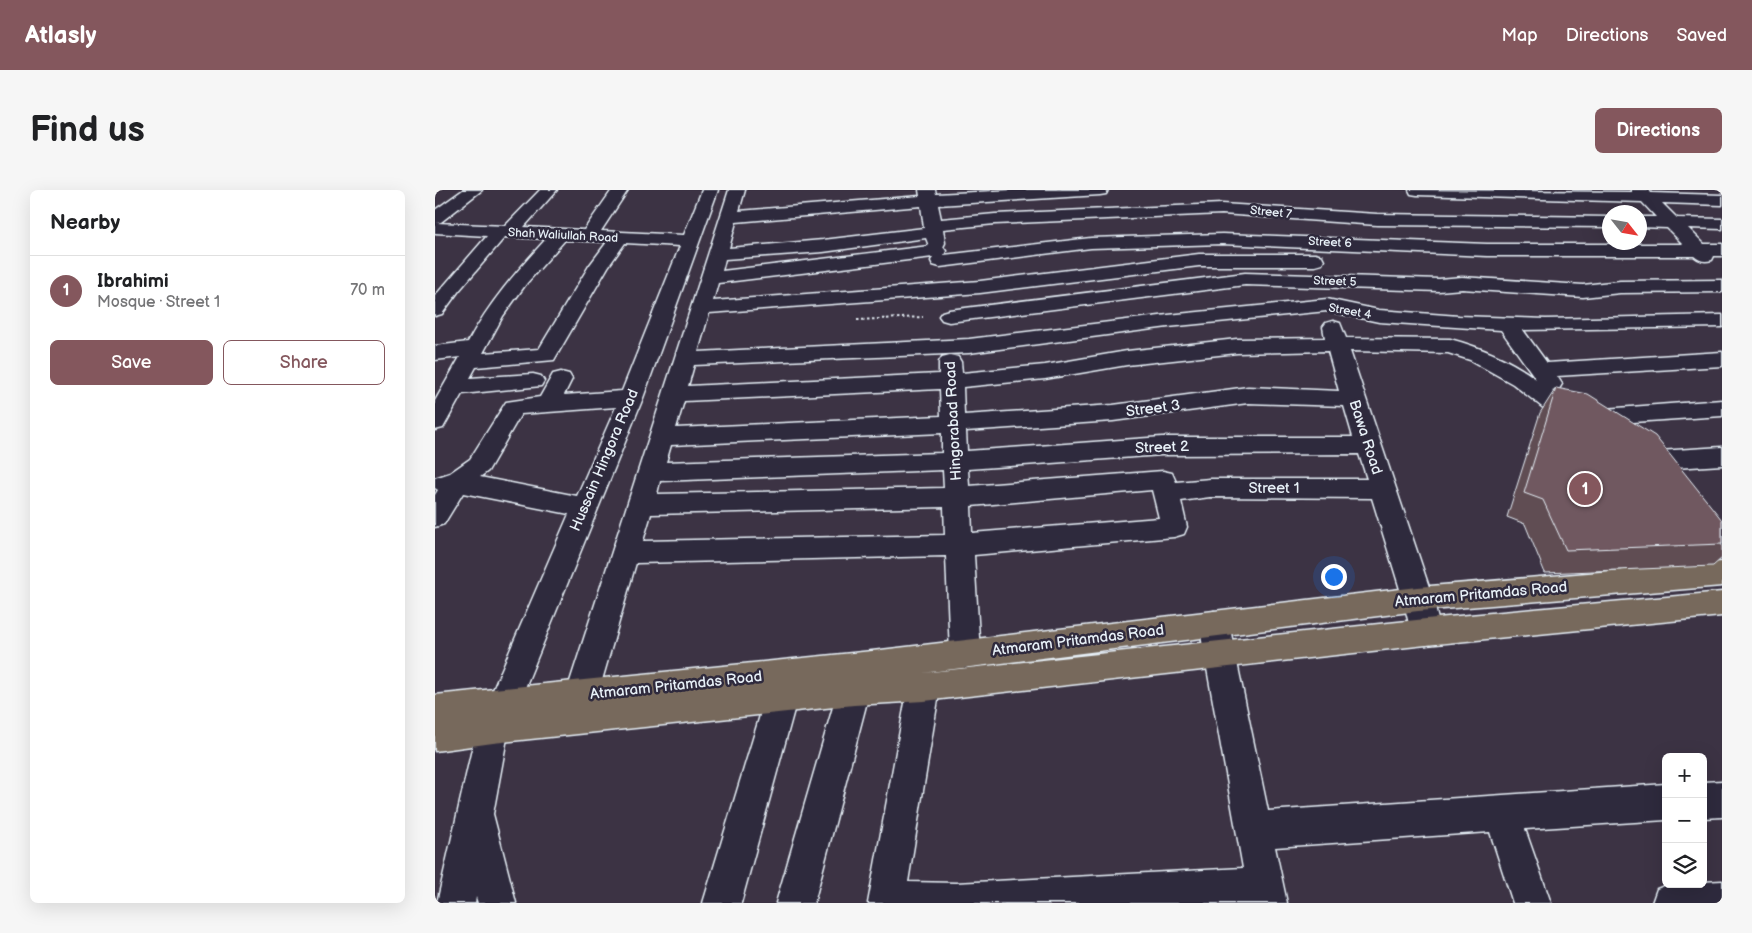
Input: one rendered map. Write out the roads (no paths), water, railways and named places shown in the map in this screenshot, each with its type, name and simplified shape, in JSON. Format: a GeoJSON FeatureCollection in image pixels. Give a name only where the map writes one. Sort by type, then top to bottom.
{"type":"FeatureCollection","features":[{"type":"Feature","properties":{"kind":"main road","name":"Atmaram Pritamdas Road"},"geometry":{"type":"LineString","coordinates":[[435,710],[497,715],[781,699],[854,690],[924,687],[1217,640],[1418,599],[1720,561]]}},
{"type":"Feature","properties":{"kind":"main road","name":"Atmaram Pritamdas Road"},"geometry":{"type":"LineString","coordinates":[[435,735],[497,715],[582,694],[965,654],[1217,640],[1426,632],[1722,604]]}},
{"type":"Feature","properties":{"kind":"street"},"geometry":{"type":"LineString","coordinates":[[436,226],[474,190]]}},
{"type":"Feature","properties":{"kind":"street"},"geometry":{"type":"LineString","coordinates":[[435,310],[451,288],[504,232],[549,190]]}},
{"type":"Feature","properties":{"kind":"street"},"geometry":{"type":"LineString","coordinates":[[589,236],[620,190]]}},
{"type":"Feature","properties":{"kind":"street","name":"Hussain Hingora Road"},"geometry":{"type":"LineString","coordinates":[[456,903],[497,715],[631,398],[710,190]]}},
{"type":"Feature","properties":{"kind":"street"},"geometry":{"type":"LineString","coordinates":[[582,694],[710,278],[738,201],[817,212],[928,195],[1100,190]]}},
{"type":"Feature","properties":{"kind":"street"},"geometry":{"type":"LineString","coordinates":[[1417,190],[1643,194],[1722,200]]}},
{"type":"Feature","properties":{"kind":"street"},"geometry":{"type":"LineString","coordinates":[[1643,194],[1722,273]]}},
{"type":"Feature","properties":{"kind":"street","name":"Hingorabad Road"},"geometry":{"type":"LineString","coordinates":[[928,195],[949,316],[965,654]]}},
{"type":"Feature","properties":{"kind":"street","name":"Street 7"},"geometry":{"type":"LineString","coordinates":[[936,242],[995,219],[1181,212],[1200,209],[1249,209],[1317,216],[1410,221],[1602,222]]}},
{"type":"Feature","properties":{"kind":"street"},"geometry":{"type":"LineString","coordinates":[[1647,222],[1722,224]]}},
{"type":"Feature","properties":{"kind":"street","name":"Shah Waliullah Road"},"geometry":{"type":"LineString","coordinates":[[436,226],[504,232],[691,241]]}},
{"type":"Feature","properties":{"kind":"street"},"geometry":{"type":"LineString","coordinates":[[436,417],[498,308],[519,280],[560,234]]}},
{"type":"Feature","properties":{"kind":"street"},"geometry":{"type":"LineString","coordinates":[[435,353],[546,355],[579,296],[620,238]]}},
{"type":"Feature","properties":{"kind":"street","name":"Street 6"},"geometry":{"type":"LineString","coordinates":[[936,242],[1091,243],[1222,239],[1315,261],[1487,250],[1722,250]]}},
{"type":"Feature","properties":{"kind":"street"},"geometry":{"type":"LineString","coordinates":[[718,254],[823,246],[936,242]]}},
{"type":"Feature","properties":{"kind":"street"},"geometry":{"type":"LineString","coordinates":[[710,278],[936,242]]}},
{"type":"Feature","properties":{"kind":"street"},"geometry":{"type":"LineString","coordinates":[[701,308],[980,287],[1199,260],[1315,261]]}},
{"type":"Feature","properties":{"kind":"street","name":"Street 5"},"geometry":{"type":"LineString","coordinates":[[949,316],[1245,280],[1315,261],[1439,286],[1462,283],[1583,290],[1620,287],[1722,286]]}},
{"type":"Feature","properties":{"kind":"street","name":"Bawa Road"},"geometry":{"type":"LineString","coordinates":[[1315,261],[1353,399],[1418,599],[1426,632]]}},
{"type":"Feature","properties":{"kind":"street","name":"Street 4"},"geometry":{"type":"LineString","coordinates":[[685,359],[969,346],[1168,320],[1327,306],[1379,316],[1546,325],[1722,321]]}},
{"type":"Feature","properties":{"kind":"street"},"geometry":{"type":"LineString","coordinates":[[1507,323],[1575,420]]}},
{"type":"Feature","properties":{"kind":"street"},"geometry":{"type":"LineString","coordinates":[[675,394],[951,381],[1045,372],[1127,358],[1237,346],[1337,344],[1450,346],[1478,355],[1521,379],[1575,420],[1603,438]]}},
{"type":"Feature","properties":{"kind":"street"},"geometry":{"type":"LineString","coordinates":[[1541,370],[1722,359]]}},
{"type":"Feature","properties":{"kind":"street"},"geometry":{"type":"LineString","coordinates":[[548,404],[561,379]]}},
{"type":"Feature","properties":{"kind":"street"},"geometry":{"type":"LineString","coordinates":[[454,387],[533,381]]}},
{"type":"Feature","properties":{"kind":"street","name":"Street 3"},"geometry":{"type":"LineString","coordinates":[[661,437],[953,424],[1113,413],[1248,395],[1353,399]]}},
{"type":"Feature","properties":{"kind":"street"},"geometry":{"type":"LineString","coordinates":[[435,517],[445,483],[479,465],[514,407],[631,398]]}},
{"type":"Feature","properties":{"kind":"street"},"geometry":{"type":"LineString","coordinates":[[1575,420],[1722,408]]}},
{"type":"Feature","properties":{"kind":"street","name":"Street 2"},"geometry":{"type":"LineString","coordinates":[[651,472],[955,461],[1162,446],[1369,444]]}},
{"type":"Feature","properties":{"kind":"street"},"geometry":{"type":"LineString","coordinates":[[1661,484],[1635,456],[1722,456]]}},
{"type":"Feature","properties":{"kind":"street"},"geometry":{"type":"LineString","coordinates":[[627,552],[960,545],[1174,527],[1163,480],[957,497],[642,504]]}},
{"type":"Feature","properties":{"kind":"street"},"geometry":{"type":"LineString","coordinates":[[445,483],[584,507]]}},
{"type":"Feature","properties":{"kind":"street","name":"Street 1"},"geometry":{"type":"LineString","coordinates":[[1166,493],[1210,488],[1383,489]]}},
{"type":"Feature","properties":{"kind":"street"},"geometry":{"type":"LineString","coordinates":[[924,687],[886,902],[956,903],[1267,894],[1217,640]]}},
{"type":"Feature","properties":{"kind":"street"},"geometry":{"type":"LineString","coordinates":[[795,903],[854,690]]}},
{"type":"Feature","properties":{"kind":"street"},"geometry":{"type":"LineString","coordinates":[[722,903],[781,699]]}},
{"type":"Feature","properties":{"kind":"street"},"geometry":{"type":"LineString","coordinates":[[1707,800],[1722,799]]}},
{"type":"Feature","properties":{"kind":"street"},"geometry":{"type":"LineString","coordinates":[[1255,830],[1662,802]]}},
{"type":"Feature","properties":{"kind":"street"},"geometry":{"type":"LineString","coordinates":[[476,813],[497,903]]}},
{"type":"Feature","properties":{"kind":"street"},"geometry":{"type":"LineString","coordinates":[[1502,813],[1532,903]]}},
{"type":"Feature","properties":{"kind":"street"},"geometry":{"type":"LineString","coordinates":[[1671,903],[1722,900]]}},
{"type":"Feature","properties":{"kind":"place","name":"Ibrahimi"},"geometry":{"type":"Point","coordinates":[1585,489]}}]}
